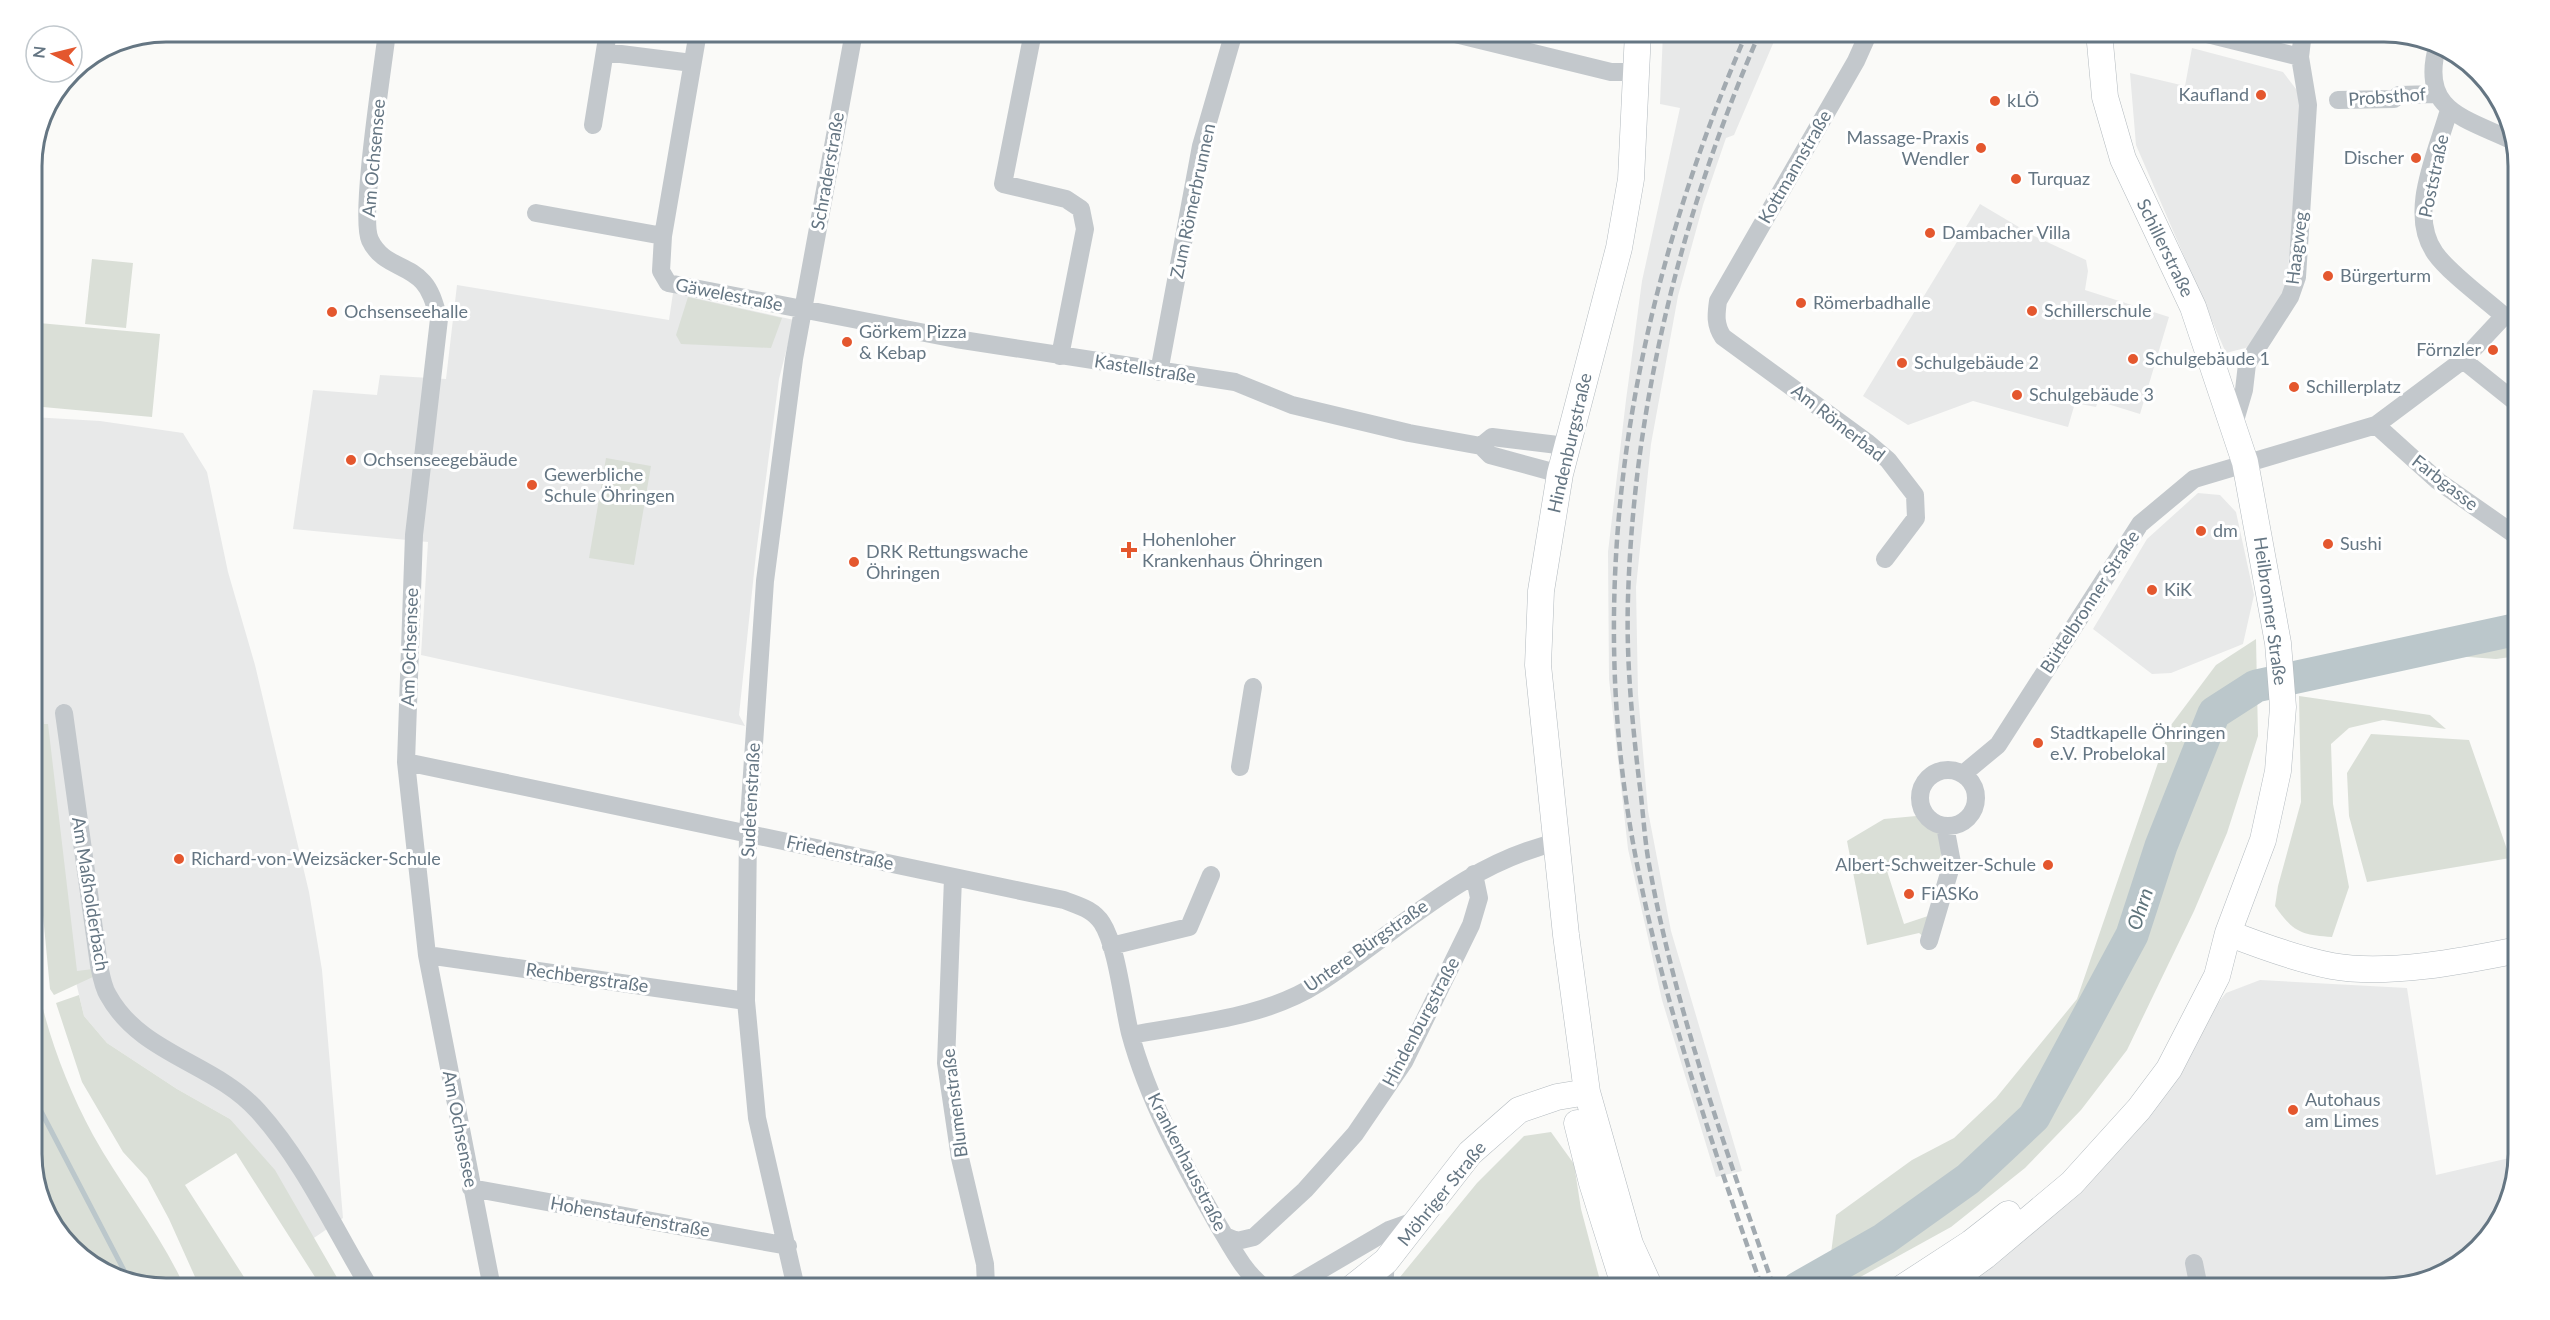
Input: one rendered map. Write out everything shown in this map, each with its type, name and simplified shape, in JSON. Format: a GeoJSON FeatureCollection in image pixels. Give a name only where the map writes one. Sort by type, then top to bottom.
{"type":"FeatureCollection","features":[{"type":"Feature","properties":{"kind":"street","name":"Am Ochsensee"},"geometry":{"type":"LineString","coordinates":[[386,42],[366,209],[369,239],[383,259],[422,280],[432,298],[438,319],[414,535],[406,762],[427,955],[490,1278]]}},
{"type":"Feature","properties":{"kind":"street"},"geometry":{"type":"LineString","coordinates":[[593,125],[607,42]]}},
{"type":"Feature","properties":{"kind":"street","name":"Gäwelestraße"},"geometry":{"type":"LineString","coordinates":[[696,42],[663,236],[661,271],[668,283],[804,310]]}},
{"type":"Feature","properties":{"kind":"street","name":"Schraderstraße"},"geometry":{"type":"LineString","coordinates":[[804,310],[852,42]]}},
{"type":"Feature","properties":{"kind":"street"},"geometry":{"type":"LineString","coordinates":[[1031,42],[1003,183],[1066,199],[1081,209],[1085,228],[1060,356]]}},
{"type":"Feature","properties":{"kind":"street","name":"Zum Römerbrunnen"},"geometry":{"type":"LineString","coordinates":[[1159,372],[1201,146],[1231,42]]}},
{"type":"Feature","properties":{"kind":"street"},"geometry":{"type":"LineString","coordinates":[[1488,42],[1611,72],[1636,72]]}},
{"type":"Feature","properties":{"kind":"street","name":"Hindenburgstraße"},"geometry":{"type":"LineString","coordinates":[[1622,1278],[1592,1183],[1579,1093],[1559,850],[1538,665],[1541,591],[1560,474],[1619,248],[1631,179],[1638,42]]}},
{"type":"Feature","properties":{"kind":"street","name":"Kottmannstraße"},"geometry":{"type":"LineString","coordinates":[[1718,301],[1856,62],[1865,42]]}},
{"type":"Feature","properties":{"kind":"street","name":"Schillerstraße"},"geometry":{"type":"LineString","coordinates":[[2100,42],[2105,97],[2123,159],[2190,300],[2234,424],[2245,462]]}},
{"type":"Feature","properties":{"kind":"street"},"geometry":{"type":"LineString","coordinates":[[2239,42],[2300,57]]}},
{"type":"Feature","properties":{"kind":"street","name":"Haagweg"},"geometry":{"type":"LineString","coordinates":[[2234,424],[2244,390],[2247,364],[2290,297],[2297,277],[2308,105],[2300,57],[2302,42]]}},
{"type":"Feature","properties":{"kind":"street"},"geometry":{"type":"LineString","coordinates":[[605,52],[692,63]]}},
{"type":"Feature","properties":{"kind":"street"},"geometry":{"type":"LineString","coordinates":[[2435,94],[2434,74],[2437,54]]}},
{"type":"Feature","properties":{"kind":"street","name":"Probsthof"},"geometry":{"type":"LineString","coordinates":[[2338,100],[2394,99],[2399,95],[2435,94]]}},
{"type":"Feature","properties":{"kind":"street","name":"Poststraße"},"geometry":{"type":"LineString","coordinates":[[2435,94],[2449,110],[2428,185],[2421,221],[2436,255],[2504,316],[2463,360]]}},
{"type":"Feature","properties":{"kind":"street"},"geometry":{"type":"LineString","coordinates":[[2449,110],[2505,137]]}},
{"type":"Feature","properties":{"kind":"street"},"geometry":{"type":"LineString","coordinates":[[536,213],[663,236]]}},
{"type":"Feature","properties":{"kind":"street","name":"Am Römerbad"},"geometry":{"type":"LineString","coordinates":[[1718,301],[1717,328],[1723,337],[1888,460],[1916,495],[1916,519],[1885,559]]}},
{"type":"Feature","properties":{"kind":"street","name":"Kastellstraße"},"geometry":{"type":"LineString","coordinates":[[804,310],[1060,356],[1235,382],[1292,405],[1481,446],[1490,455],[1560,474]]}},
{"type":"Feature","properties":{"kind":"street","name":"Sudetenstraße"},"geometry":{"type":"LineString","coordinates":[[794,1278],[757,1118],[746,1001],[748,833],[765,582],[794,359],[804,310]]}},
{"type":"Feature","properties":{"kind":"street"},"geometry":{"type":"LineString","coordinates":[[2376,425],[2463,360],[2508,396]]}},
{"type":"Feature","properties":{"kind":"street","name":"Büttelbronner Straße"},"geometry":{"type":"LineString","coordinates":[[1963,774],[1998,745],[2140,525],[2194,479],[2376,425]]}},
{"type":"Feature","properties":{"kind":"street","name":"Farbgasse"},"geometry":{"type":"LineString","coordinates":[[2376,425],[2438,481],[2508,530]]}},
{"type":"Feature","properties":{"kind":"street","name":"Kastellstraße"},"geometry":{"type":"LineString","coordinates":[[1481,446],[1492,437],[1566,446]]}},
{"type":"Feature","properties":{"kind":"street","name":"Heilbronner Straße"},"geometry":{"type":"LineString","coordinates":[[1955,1278],[1985,1256],[2072,1183],[2139,1109],[2169,1069],[2217,976],[2228,933],[2263,840],[2278,771],[2283,707],[2278,643],[2245,462]]}},
{"type":"Feature","properties":{"kind":"street"},"geometry":{"type":"LineString","coordinates":[[1240,767],[1253,687]]}},
{"type":"Feature","properties":{"kind":"street","name":"Am Maßholderbach"},"geometry":{"type":"LineString","coordinates":[[64,713],[99,965],[107,994],[125,1020],[146,1039],[232,1086],[256,1109],[302,1168],[364,1278]]}},
{"type":"Feature","properties":{"kind":"street","name":"Friedenstraße"},"geometry":{"type":"LineString","coordinates":[[406,762],[1064,900],[1090,910],[1103,924],[1111,946]]}},
{"type":"Feature","properties":{"kind":"street"},"geometry":{"type":"LineString","coordinates":[[1952,770],[1963,774],[1975,791],[1973,810],[1965,820],[1945,826],[1935,823],[1920,804],[1921,789],[1930,776],[1940,771],[1952,770]]}},
{"type":"Feature","properties":{"kind":"street"},"geometry":{"type":"LineString","coordinates":[[1929,941],[1952,863],[1945,826]]}},
{"type":"Feature","properties":{"kind":"street","name":"Untere Bürgstraße"},"geometry":{"type":"LineString","coordinates":[[1131,1035],[1274,1006],[1318,983],[1423,906],[1474,874],[1533,848],[1559,850]]}},
{"type":"Feature","properties":{"kind":"street","name":"Hindenburgstraße"},"geometry":{"type":"LineString","coordinates":[[1225,1236],[1237,1240],[1254,1237],[1305,1190],[1361,1125],[1404,1062],[1472,925],[1479,898],[1474,874]]}},
{"type":"Feature","properties":{"kind":"street"},"geometry":{"type":"LineString","coordinates":[[1111,946],[1189,927],[1211,875]]}},
{"type":"Feature","properties":{"kind":"street","name":"Blumenstraße"},"geometry":{"type":"LineString","coordinates":[[953,878],[946,1063],[960,1158],[985,1264],[986,1278]]}},
{"type":"Feature","properties":{"kind":"street"},"geometry":{"type":"LineString","coordinates":[[2242,897],[2245,921],[2259,945]]}},
{"type":"Feature","properties":{"kind":"street"},"geometry":{"type":"LineString","coordinates":[[2228,933],[2259,945],[2333,966],[2454,963],[2508,952]]}},
{"type":"Feature","properties":{"kind":"street","name":"Heilbronner Straße"},"geometry":{"type":"LineString","coordinates":[[1917,1278],[1971,1243],[2048,1183],[2110,1117],[2154,1061],[2196,978],[2228,933]]}},
{"type":"Feature","properties":{"kind":"street"},"geometry":{"type":"LineString","coordinates":[[2217,976],[2233,958],[2259,945]]}},
{"type":"Feature","properties":{"kind":"street","name":"Krankenhausstraße"},"geometry":{"type":"LineString","coordinates":[[1111,946],[1131,1035],[1154,1102],[1225,1236],[1255,1278]]}},
{"type":"Feature","properties":{"kind":"street","name":"Rechbergstraße"},"geometry":{"type":"LineString","coordinates":[[427,955],[746,1001]]}},
{"type":"Feature","properties":{"kind":"street","name":"Hindenburgstraße"},"geometry":{"type":"LineString","coordinates":[[1579,1093],[1630,1244],[1645,1278]]}},
{"type":"Feature","properties":{"kind":"street","name":"Möhriger Straße"},"geometry":{"type":"LineString","coordinates":[[1365,1278],[1386,1262],[1470,1153],[1519,1110],[1579,1093]]}},
{"type":"Feature","properties":{"kind":"street","name":"Hohenstaufenstraße"},"geometry":{"type":"LineString","coordinates":[[471,1188],[788,1246]]}},
{"type":"Feature","properties":{"kind":"street"},"geometry":{"type":"LineString","coordinates":[[1307,1278],[1389,1230],[1421,1219]]}},
{"type":"Feature","properties":{"kind":"street"},"geometry":{"type":"LineString","coordinates":[[1385,1278],[1386,1262]]}},
{"type":"Feature","properties":{"kind":"street"},"geometry":{"type":"LineString","coordinates":[[2194,1263],[2197,1278]]}},
{"type":"Feature","properties":{"kind":"shaded area"},"geometry":{"type":"Polygon","coordinates":[[[1663,42],[1774,42],[1734,135],[1726,138],[1703,205],[1678,296],[1651,444],[1636,587],[1638,694],[1648,811],[1671,931],[1742,1171],[1716,1177],[1662,1000],[1628,849],[1609,679],[1608,552],[1626,400],[1642,281],[1680,108],[1660,104],[1663,42]]]}},
{"type":"Feature","properties":{"kind":"shaded area"},"geometry":{"type":"Polygon","coordinates":[[[2192,48],[2283,72],[2306,102],[2285,295],[2249,347],[2226,353],[2136,145],[2130,73],[2185,86],[2192,48]]]}},
{"type":"Feature","properties":{"kind":"shaded area","name":"Schillerschule"},"geometry":{"type":"Polygon","coordinates":[[[1980,204],[2034,236],[2086,260],[2088,271],[2085,290],[2169,317],[2140,414],[2098,401],[2096,407],[2075,403],[2068,427],[1973,401],[1908,425],[1863,396],[1980,204]]]}},
{"type":"Feature","properties":{"kind":"shaded area"},"geometry":{"type":"Polygon","coordinates":[[[92,259],[133,263],[126,328],[85,324],[92,259]]]}},
{"type":"Feature","properties":{"kind":"shaded area","name":"Gewerbliche Schule Öhringen"},"geometry":{"type":"Polygon","coordinates":[[[457,285],[669,320],[673,293],[794,320],[779,379],[756,554],[739,715],[745,726],[421,655],[428,542],[293,529],[313,390],[377,395],[380,375],[446,379],[457,285]]]}},
{"type":"Feature","properties":{"kind":"shaded area"},"geometry":{"type":"Polygon","coordinates":[[[688,297],[782,318],[771,348],[681,344],[676,335],[688,297]]]}},
{"type":"Feature","properties":{"kind":"shaded area"},"geometry":{"type":"Polygon","coordinates":[[[42,323],[160,334],[152,417],[42,407],[42,323]]]}},
{"type":"Feature","properties":{"kind":"shaded area","name":"Richard-von-Weizsäcker-Schule"},"geometry":{"type":"Polygon","coordinates":[[[42,418],[100,421],[183,433],[207,472],[228,572],[255,665],[309,892],[322,970],[343,1218],[311,1240],[230,1119],[177,1089],[107,1043],[84,1016],[68,948],[42,755],[42,418]]]}},
{"type":"Feature","properties":{"kind":"shaded area"},"geometry":{"type":"Polygon","coordinates":[[[606,458],[651,466],[634,565],[589,558],[606,458]]]}},
{"type":"Feature","properties":{"kind":"shaded area"},"geometry":{"type":"Polygon","coordinates":[[[2198,493],[2220,495],[2236,512],[2254,595],[2243,644],[2171,673],[2152,674],[2093,629],[2147,539],[2198,493]]]}},
{"type":"Feature","properties":{"kind":"shaded area"},"geometry":{"type":"Polygon","coordinates":[[[2508,623],[2508,657],[2496,659],[2455,656],[2455,635],[2508,623]]]}},
{"type":"Feature","properties":{"kind":"shaded area"},"geometry":{"type":"Polygon","coordinates":[[[2256,639],[2258,736],[2227,833],[2194,911],[2127,1050],[2081,1110],[2025,1168],[1951,1227],[1859,1278],[1840,1278],[1830,1261],[1836,1215],[1912,1160],[1954,1138],[1996,1098],[2077,999],[2171,725],[2216,665],[2256,639]]]}},
{"type":"Feature","properties":{"kind":"shaded area"},"geometry":{"type":"Polygon","coordinates":[[[2299,696],[2430,715],[2446,729],[2383,720],[2349,728],[2331,744],[2333,804],[2349,887],[2332,937],[2305,933],[2293,927],[2275,906],[2278,886],[2301,802],[2299,696]]]}},
{"type":"Feature","properties":{"kind":"shaded area"},"geometry":{"type":"Polygon","coordinates":[[[42,711],[44,724],[48,724],[77,971],[93,969],[95,976],[54,995],[50,989],[42,905],[42,711]]]}},
{"type":"Feature","properties":{"kind":"shaded area"},"geometry":{"type":"Polygon","coordinates":[[[2371,734],[2469,740],[2508,852],[2508,858],[2367,882],[2349,816],[2347,773],[2371,734]]]}},
{"type":"Feature","properties":{"kind":"shaded area"},"geometry":{"type":"Polygon","coordinates":[[[1927,815],[1935,823],[1945,826],[1943,848],[1938,860],[1928,870],[1920,873],[1912,858],[1910,863],[1887,871],[1904,924],[1928,916],[1929,941],[1919,933],[1867,945],[1847,841],[1884,819],[1927,815]]]}},
{"type":"Feature","properties":{"kind":"shaded area"},"geometry":{"type":"Polygon","coordinates":[[[2260,980],[2407,988],[2436,1175],[2508,1158],[2499,1202],[2487,1223],[2472,1242],[2432,1269],[2401,1277],[1953,1278],[2072,1183],[2226,993],[2260,980]]]}},
{"type":"Feature","properties":{"kind":"shaded area"},"geometry":{"type":"Polygon","coordinates":[[[79,995],[84,1016],[107,1043],[177,1089],[230,1119],[275,1170],[337,1278],[316,1278],[236,1153],[185,1185],[245,1278],[196,1278],[169,1219],[147,1178],[123,1152],[82,1082],[56,1003],[79,995]]]}},
{"type":"Feature","properties":{"kind":"shaded area"},"geometry":{"type":"Polygon","coordinates":[[[42,1005],[63,1070],[82,1114],[180,1278],[141,1276],[111,1265],[97,1257],[73,1236],[55,1209],[44,1179],[42,1162],[42,1005]]]}},
{"type":"Feature","properties":{"kind":"shaded area"},"geometry":{"type":"Polygon","coordinates":[[[1551,1132],[1574,1164],[1581,1209],[1599,1278],[1399,1278],[1477,1183],[1524,1136],[1551,1132]]]}},
{"type":"Feature","properties":{"kind":"waterway","name":"Ohrn"},"geometry":{"type":"LineString","coordinates":[[1816,1278],[1884,1239],[1968,1179],[2034,1117],[2132,935],[2161,846],[2214,713],[2256,686],[2508,631]]}},
{"type":"Feature","properties":{"kind":"waterway"},"geometry":{"type":"LineString","coordinates":[[42,1113],[124,1270]]}},
{"type":"Feature","properties":{"kind":"railway"},"geometry":{"type":"LineString","coordinates":[[1743,42],[1707,132],[1674,233],[1647,336],[1628,440],[1617,545],[1614,650],[1621,757],[1637,864],[1648,918],[1692,1078],[1759,1278]]}},
{"type":"Feature","properties":{"kind":"railway"},"geometry":{"type":"LineString","coordinates":[[1756,42],[1707,169],[1667,309],[1640,452],[1632,525],[1628,644],[1636,757],[1647,854],[1660,918],[1703,1079],[1771,1278]]}},
{"type":"Feature","properties":{"kind":"place","name":"Kaufland"},"geometry":{"type":"Point","coordinates":[2261,95]}},
{"type":"Feature","properties":{"kind":"place","name":"kLÖ"},"geometry":{"type":"Point","coordinates":[1995,101]}},
{"type":"Feature","properties":{"kind":"place","name":"Massage-Praxis Wendler"},"geometry":{"type":"Point","coordinates":[1981,148]}},
{"type":"Feature","properties":{"kind":"place","name":"Discher"},"geometry":{"type":"Point","coordinates":[2416,158]}},
{"type":"Feature","properties":{"kind":"place","name":"Turquaz"},"geometry":{"type":"Point","coordinates":[2016,179]}},
{"type":"Feature","properties":{"kind":"place","name":"Dambacher Villa"},"geometry":{"type":"Point","coordinates":[1930,233]}},
{"type":"Feature","properties":{"kind":"place","name":"Bürgerturm"},"geometry":{"type":"Point","coordinates":[2328,276]}},
{"type":"Feature","properties":{"kind":"place","name":"Römerbadhalle"},"geometry":{"type":"Point","coordinates":[1801,303]}},
{"type":"Feature","properties":{"kind":"place","name":"Schillerschule"},"geometry":{"type":"Point","coordinates":[2032,311]}},
{"type":"Feature","properties":{"kind":"place","name":"Ochsenseehalle"},"geometry":{"type":"Point","coordinates":[332,312]}},
{"type":"Feature","properties":{"kind":"place","name":"Görkem Pizza & Kebap"},"geometry":{"type":"Point","coordinates":[847,342]}},
{"type":"Feature","properties":{"kind":"place","name":"Förnzler"},"geometry":{"type":"Point","coordinates":[2493,350]}},
{"type":"Feature","properties":{"kind":"place","name":"Schulgebäude 1"},"geometry":{"type":"Point","coordinates":[2133,359]}},
{"type":"Feature","properties":{"kind":"place","name":"Schulgebäude 2"},"geometry":{"type":"Point","coordinates":[1902,363]}},
{"type":"Feature","properties":{"kind":"place","name":"Schillerplatz"},"geometry":{"type":"Point","coordinates":[2294,387]}},
{"type":"Feature","properties":{"kind":"place","name":"Schulgebäude 3"},"geometry":{"type":"Point","coordinates":[2017,395]}},
{"type":"Feature","properties":{"kind":"place","name":"Ochsenseegebäude"},"geometry":{"type":"Point","coordinates":[351,460]}},
{"type":"Feature","properties":{"kind":"place","name":"Gewerbliche Schule Öhringen"},"geometry":{"type":"Point","coordinates":[532,485]}},
{"type":"Feature","properties":{"kind":"place","name":"dm"},"geometry":{"type":"Point","coordinates":[2201,531]}},
{"type":"Feature","properties":{"kind":"place","name":"Sushi"},"geometry":{"type":"Point","coordinates":[2328,544]}},
{"type":"Feature","properties":{"kind":"place","name":"Hohenloher Krankenhaus Öhringen"},"geometry":{"type":"Point","coordinates":[1129,550]}},
{"type":"Feature","properties":{"kind":"place","name":"DRK Rettungswache Öhringen"},"geometry":{"type":"Point","coordinates":[854,562]}},
{"type":"Feature","properties":{"kind":"place","name":"KiK"},"geometry":{"type":"Point","coordinates":[2152,590]}},
{"type":"Feature","properties":{"kind":"place","name":"Stadtkapelle Öhringen e.V. Probelokal"},"geometry":{"type":"Point","coordinates":[2038,743]}},
{"type":"Feature","properties":{"kind":"place","name":"Richard-von-Weizsäcker-Schule"},"geometry":{"type":"Point","coordinates":[179,859]}},
{"type":"Feature","properties":{"kind":"place","name":"Albert-Schweitzer-Schule"},"geometry":{"type":"Point","coordinates":[2048,865]}},
{"type":"Feature","properties":{"kind":"place","name":"FiASKo"},"geometry":{"type":"Point","coordinates":[1909,894]}},
{"type":"Feature","properties":{"kind":"place","name":"Autohaus am Limes"},"geometry":{"type":"Point","coordinates":[2293,1110]}}]}
